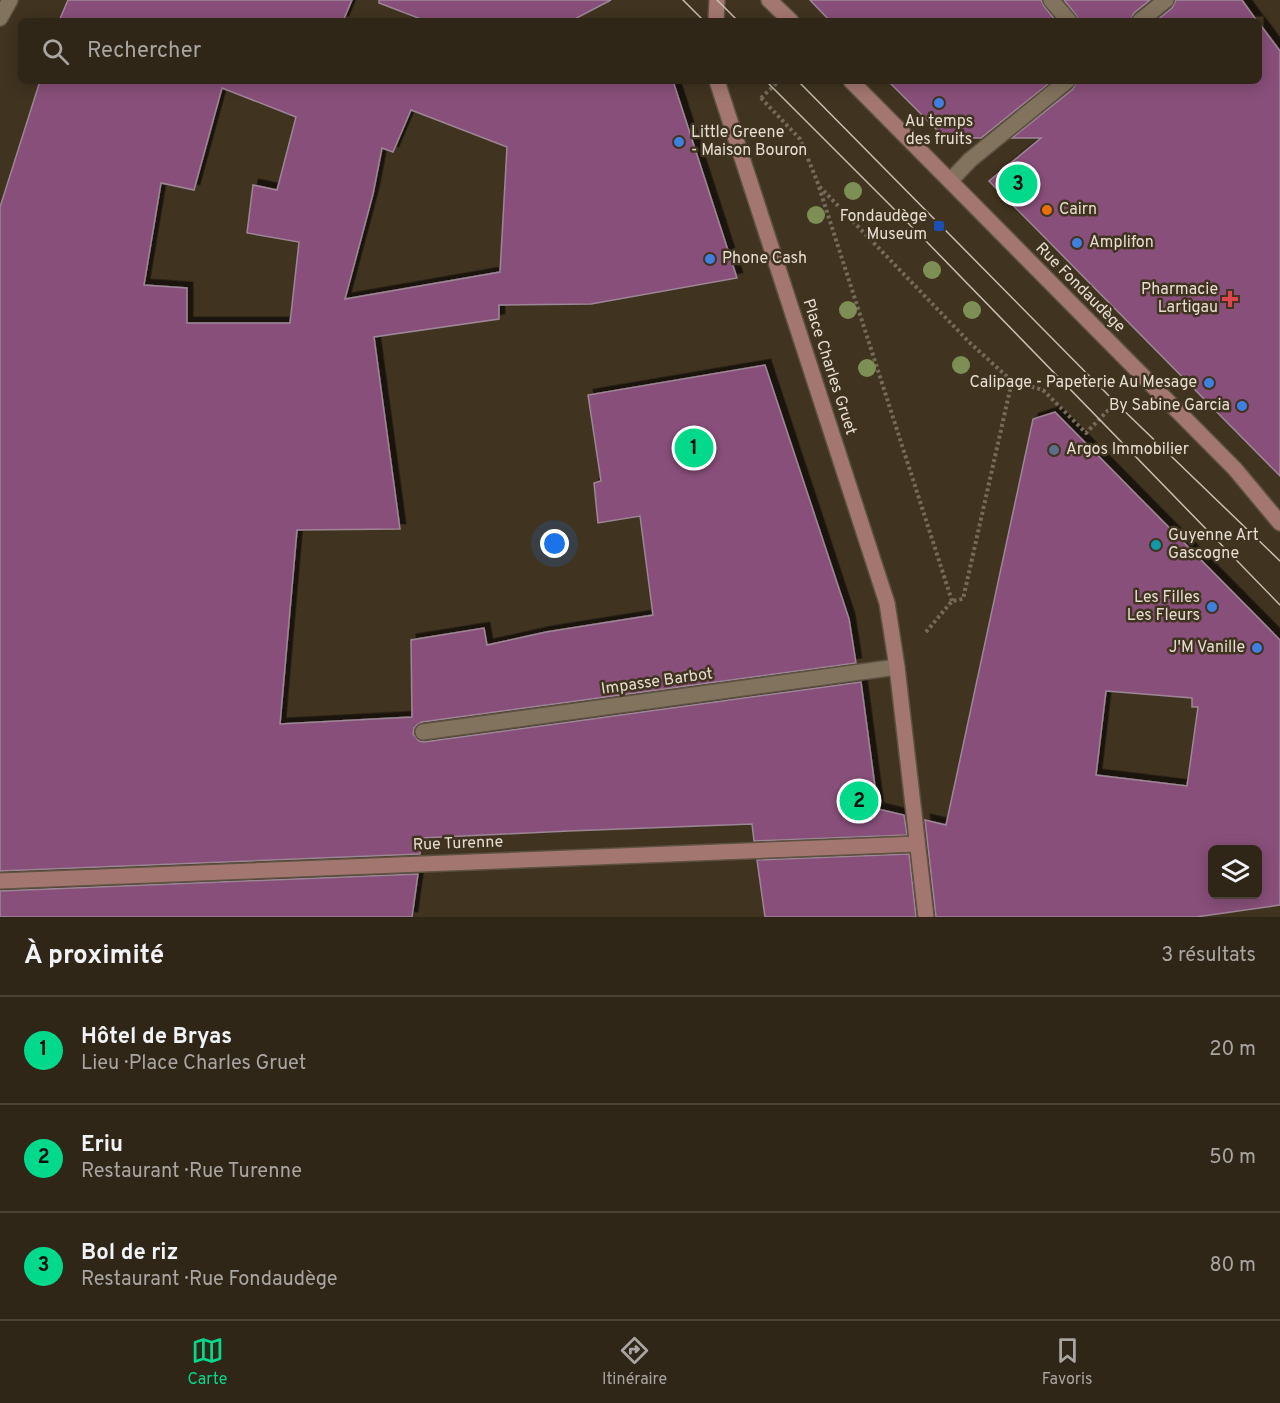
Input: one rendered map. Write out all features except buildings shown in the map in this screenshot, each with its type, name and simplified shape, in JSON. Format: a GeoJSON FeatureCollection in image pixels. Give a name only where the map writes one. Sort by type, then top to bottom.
{"type":"FeatureCollection","features":[{"type":"Feature","properties":{"kind":"street"},"geometry":{"type":"LineString","coordinates":[[0,18],[10,0]]}},
{"type":"Feature","properties":{"kind":"street"},"geometry":{"type":"LineString","coordinates":[[716,18],[717,0]]}},
{"type":"Feature","properties":{"kind":"street"},"geometry":{"type":"LineString","coordinates":[[769,0],[787,18]]}},
{"type":"Feature","properties":{"kind":"street"},"geometry":{"type":"LineString","coordinates":[[1051,0],[1066,18]]}},
{"type":"Feature","properties":{"kind":"street"},"geometry":{"type":"LineString","coordinates":[[1144,18],[1166,0]]}},
{"type":"Feature","properties":{"kind":"street","name":"Place Charles Gruet"},"geometry":{"type":"LineString","coordinates":[[718,84],[887,603],[897,667],[926,917]]}},
{"type":"Feature","properties":{"kind":"street","name":"Rue Fondaudège"},"geometry":{"type":"LineString","coordinates":[[854,84],[1235,469],[1280,523]]}},
{"type":"Feature","properties":{"kind":"street"},"geometry":{"type":"LineString","coordinates":[[950,182],[970,160],[1063,84]]}},
{"type":"Feature","properties":{"kind":"street","name":"Impasse Barbot"},"geometry":{"type":"LineString","coordinates":[[423,732],[897,667]]}},
{"type":"Feature","properties":{"kind":"street","name":"Rue Turenne"},"geometry":{"type":"LineString","coordinates":[[0,881],[917,844]]}},
{"type":"Feature","properties":{"kind":"path"},"geometry":{"type":"LineString","coordinates":[[761,98],[800,139],[819,186],[952,601]]}},
{"type":"Feature","properties":{"kind":"path"},"geometry":{"type":"LineString","coordinates":[[819,186],[970,343],[1012,381],[1043,390],[1086,433],[1143,377]]}},
{"type":"Feature","properties":{"kind":"path"},"geometry":{"type":"LineString","coordinates":[[897,667],[952,601],[963,599],[1012,381]]}},
{"type":"Feature","properties":{"kind":"tram line"},"geometry":{"type":"LineString","coordinates":[[683,0],[701,18]]}},
{"type":"Feature","properties":{"kind":"tram line"},"geometry":{"type":"LineString","coordinates":[[717,0],[735,18]]}},
{"type":"Feature","properties":{"kind":"tram line"},"geometry":{"type":"LineString","coordinates":[[769,84],[924,239],[1280,605]]}},
{"type":"Feature","properties":{"kind":"tram line"},"geometry":{"type":"LineString","coordinates":[[801,84],[1116,403],[1280,561]]}},
{"type":"Feature","properties":{"kind":"place","name":"Au temps des fruits"},"geometry":{"type":"Point","coordinates":[939,103]}},
{"type":"Feature","properties":{"kind":"place","name":"Little Greene - Maison Bouron"},"geometry":{"type":"Point","coordinates":[679,142]}},
{"type":"Feature","properties":{"kind":"place","name":"Bol de riz"},"geometry":{"type":"Point","coordinates":[1018,184]}},
{"type":"Feature","properties":{"kind":"place","name":"Cairn"},"geometry":{"type":"Point","coordinates":[1047,210]}},
{"type":"Feature","properties":{"kind":"place","name":"Fondaudège Museum"},"geometry":{"type":"Point","coordinates":[939,226]}},
{"type":"Feature","properties":{"kind":"place","name":"Amplifon"},"geometry":{"type":"Point","coordinates":[1077,243]}},
{"type":"Feature","properties":{"kind":"place","name":"Phone Cash"},"geometry":{"type":"Point","coordinates":[710,259]}},
{"type":"Feature","properties":{"kind":"place","name":"Pharmacie Lartigau"},"geometry":{"type":"Point","coordinates":[1230,299]}},
{"type":"Feature","properties":{"kind":"place","name":"Calipage - Papeterie Au Mesage"},"geometry":{"type":"Point","coordinates":[1209,383]}},
{"type":"Feature","properties":{"kind":"place","name":"By Sabine Garcia"},"geometry":{"type":"Point","coordinates":[1242,406]}},
{"type":"Feature","properties":{"kind":"place","name":"Hôtel de Bryas"},"geometry":{"type":"Point","coordinates":[694,448]}},
{"type":"Feature","properties":{"kind":"place","name":"Argos Immobilier"},"geometry":{"type":"Point","coordinates":[1054,450]}},
{"type":"Feature","properties":{"kind":"place","name":"Guyenne Art Gascogne"},"geometry":{"type":"Point","coordinates":[1156,545]}},
{"type":"Feature","properties":{"kind":"place","name":"Les Filles Les Fleurs"},"geometry":{"type":"Point","coordinates":[1212,607]}},
{"type":"Feature","properties":{"kind":"place","name":"J'M Vanille"},"geometry":{"type":"Point","coordinates":[1257,648]}},
{"type":"Feature","properties":{"kind":"place","name":"Eriu"},"geometry":{"type":"Point","coordinates":[859,801]}}]}
